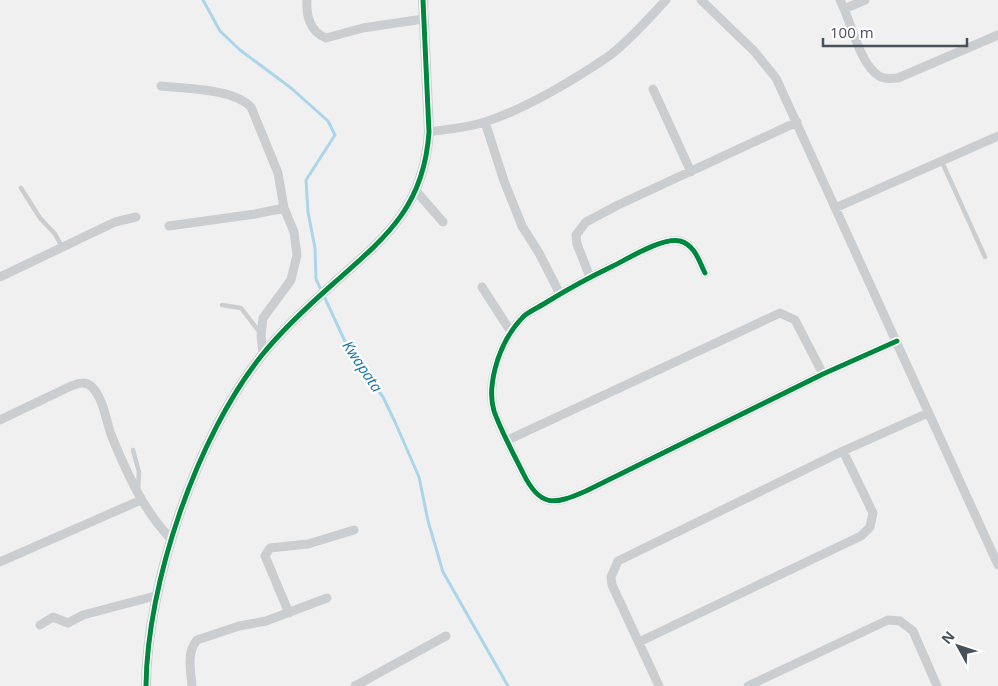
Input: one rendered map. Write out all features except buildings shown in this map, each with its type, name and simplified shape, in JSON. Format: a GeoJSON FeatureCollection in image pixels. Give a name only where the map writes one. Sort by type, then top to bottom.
{"type":"FeatureCollection","features":[{"type":"Feature","properties":{"kind":"street"},"geometry":{"type":"LineString","coordinates":[[306,0],[306,13],[311,25],[316,32],[326,38],[363,28],[423,19]]}},
{"type":"Feature","properties":{"kind":"street"},"geometry":{"type":"LineString","coordinates":[[146,686],[155,596],[171,538],[222,418],[239,386],[263,354],[308,307],[387,235],[416,191],[427,152],[428,132],[422,0]]}},
{"type":"Feature","properties":{"kind":"street"},"geometry":{"type":"LineString","coordinates":[[428,132],[485,122],[527,104],[609,56],[666,0]]}},
{"type":"Feature","properties":{"kind":"street"},"geometry":{"type":"LineString","coordinates":[[700,0],[754,52],[776,78],[998,565]]}},
{"type":"Feature","properties":{"kind":"street"},"geometry":{"type":"LineString","coordinates":[[840,0],[866,62],[879,76],[887,79],[898,78],[998,35]]}},
{"type":"Feature","properties":{"kind":"street"},"geometry":{"type":"LineString","coordinates":[[844,9],[865,0]]}},
{"type":"Feature","properties":{"kind":"street"},"geometry":{"type":"LineString","coordinates":[[161,86],[233,95],[246,102],[251,107],[278,173],[284,208],[294,232],[298,255],[292,280],[265,313],[261,335],[263,354]]}},
{"type":"Feature","properties":{"kind":"street"},"geometry":{"type":"LineString","coordinates":[[653,89],[691,172]]}},
{"type":"Feature","properties":{"kind":"street"},"geometry":{"type":"LineString","coordinates":[[485,122],[504,181],[522,226],[539,253],[560,294]]}},
{"type":"Feature","properties":{"kind":"street"},"geometry":{"type":"LineString","coordinates":[[590,277],[576,244],[576,235],[586,222],[797,122]]}},
{"type":"Feature","properties":{"kind":"street"},"geometry":{"type":"LineString","coordinates":[[835,208],[998,136]]}},
{"type":"Feature","properties":{"kind":"street"},"geometry":{"type":"LineString","coordinates":[[416,191],[443,222]]}},
{"type":"Feature","properties":{"kind":"street"},"geometry":{"type":"LineString","coordinates":[[169,226],[284,208]]}},
{"type":"Feature","properties":{"kind":"street"},"geometry":{"type":"LineString","coordinates":[[0,277],[115,222],[136,218]]}},
{"type":"Feature","properties":{"kind":"street"},"geometry":{"type":"LineString","coordinates":[[705,273],[696,252],[688,245],[680,241],[671,241],[657,245],[590,277],[560,294],[525,315],[511,332],[499,355],[494,374],[492,395],[494,410],[533,491],[542,500],[550,502],[563,501],[823,374],[897,341]]}},
{"type":"Feature","properties":{"kind":"street"},"geometry":{"type":"LineString","coordinates":[[482,287],[511,332]]}},
{"type":"Feature","properties":{"kind":"street"},"geometry":{"type":"LineString","coordinates":[[508,440],[780,313],[795,320],[823,374]]}},
{"type":"Feature","properties":{"kind":"street"},"geometry":{"type":"LineString","coordinates":[[0,420],[71,386],[80,383],[91,386],[97,393],[112,437],[150,516],[171,538]]}},
{"type":"Feature","properties":{"kind":"street"},"geometry":{"type":"LineString","coordinates":[[659,686],[612,585],[611,577],[618,561],[843,451],[928,413]]}},
{"type":"Feature","properties":{"kind":"street"},"geometry":{"type":"LineString","coordinates":[[639,642],[861,536],[870,527],[873,513],[843,451]]}},
{"type":"Feature","properties":{"kind":"street"},"geometry":{"type":"LineString","coordinates":[[0,562],[140,496]]}},
{"type":"Feature","properties":{"kind":"street"},"geometry":{"type":"LineString","coordinates":[[289,613],[265,556],[266,552],[270,548],[308,544],[354,530]]}},
{"type":"Feature","properties":{"kind":"street"},"geometry":{"type":"LineString","coordinates":[[40,625],[53,617],[68,623],[83,615],[155,596]]}},
{"type":"Feature","properties":{"kind":"street"},"geometry":{"type":"LineString","coordinates":[[192,686],[190,656],[193,645],[197,640],[240,626],[266,621],[327,598]]}},
{"type":"Feature","properties":{"kind":"street"},"geometry":{"type":"LineString","coordinates":[[748,686],[888,620],[900,621],[913,631],[937,686]]}},
{"type":"Feature","properties":{"kind":"street"},"geometry":{"type":"LineString","coordinates":[[355,686],[446,636]]}},
{"type":"Feature","properties":{"kind":"lane"},"geometry":{"type":"LineString","coordinates":[[942,162],[985,257]]}},
{"type":"Feature","properties":{"kind":"lane"},"geometry":{"type":"LineString","coordinates":[[22,188],[40,218],[55,234],[62,247]]}},
{"type":"Feature","properties":{"kind":"lane"},"geometry":{"type":"LineString","coordinates":[[222,305],[241,308],[261,335]]}},
{"type":"Feature","properties":{"kind":"lane"},"geometry":{"type":"LineString","coordinates":[[133,450],[139,472],[140,496]]}},
{"type":"Feature","properties":{"kind":"waterway","name":"Kwapata"},"geometry":{"type":"LineString","coordinates":[[203,0],[220,31],[240,50],[291,88],[328,121],[335,135],[306,180],[308,212],[315,248],[316,279],[349,350],[383,397],[395,422],[419,477],[428,521],[443,572],[508,686]]}},
{"type":"Feature","properties":{"kind":"cycle path"},"geometry":{"type":"LineString","coordinates":[[146,686],[155,602],[166,557],[180,512],[197,468],[217,426],[238,388],[262,355],[296,318],[386,235],[410,201],[419,181],[426,158],[429,132],[423,0]]}},
{"type":"Feature","properties":{"kind":"cycle path"},"geometry":{"type":"LineString","coordinates":[[705,273],[696,254],[689,246],[680,241],[665,242],[637,254],[571,288],[526,314],[514,328],[502,347],[495,369],[492,401],[500,426],[523,473],[529,484],[542,498],[556,501],[586,491],[823,374],[897,341]]}}]}
